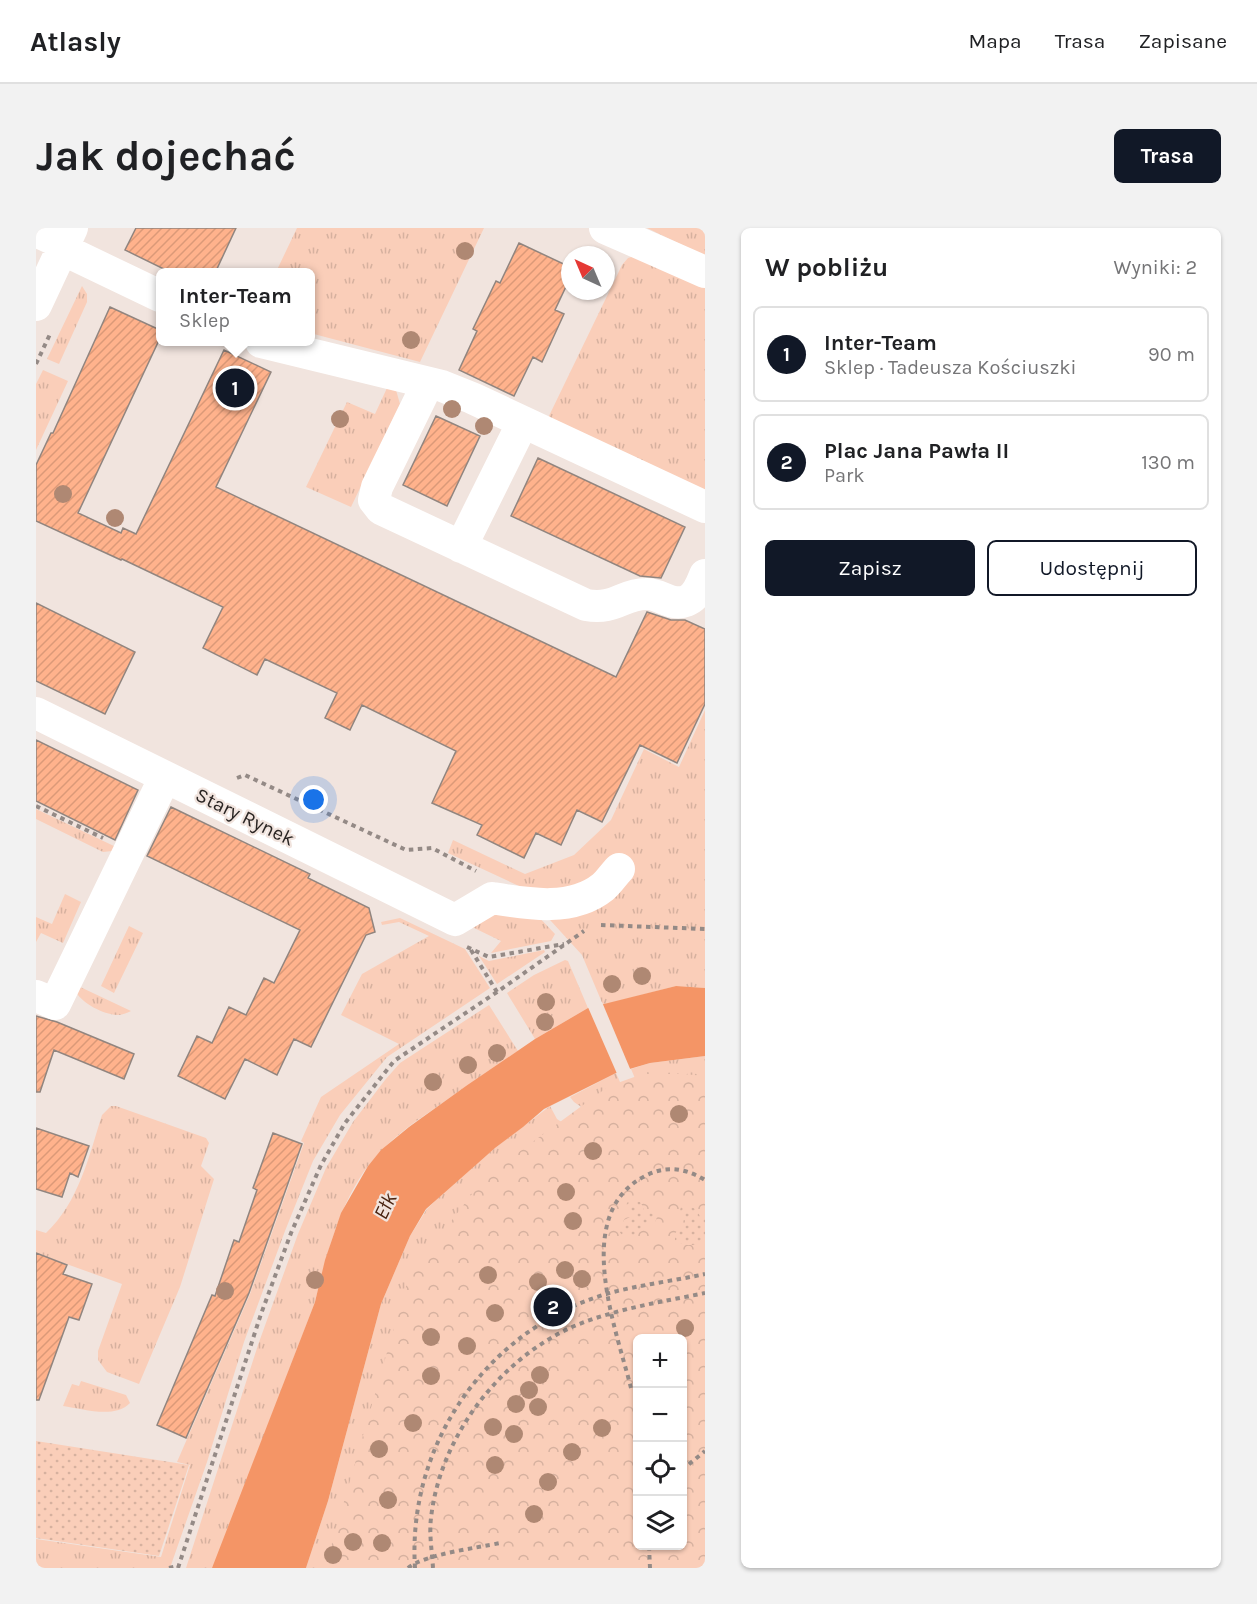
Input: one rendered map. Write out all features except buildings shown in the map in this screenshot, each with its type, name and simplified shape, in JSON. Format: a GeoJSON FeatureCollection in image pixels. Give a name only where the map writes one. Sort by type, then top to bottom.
{"type":"FeatureCollection","features":[{"type":"Feature","properties":{"kind":"street"},"geometry":{"type":"LineString","coordinates":[[605,228],[705,272]]}},
{"type":"Feature","properties":{"kind":"street"},"geometry":{"type":"LineString","coordinates":[[36,231],[66,240],[156,294]]}},
{"type":"Feature","properties":{"kind":"street"},"geometry":{"type":"LineString","coordinates":[[36,305],[66,240]]}},
{"type":"Feature","properties":{"kind":"street"},"geometry":{"type":"LineString","coordinates":[[277,346],[428,383],[472,398],[705,507]]}},
{"type":"Feature","properties":{"kind":"street"},"geometry":{"type":"LineString","coordinates":[[428,383],[377,487],[374,500],[381,509],[579,602],[597,607],[612,605],[645,594],[674,603],[688,601],[697,592],[705,575]]}},
{"type":"Feature","properties":{"kind":"street"},"geometry":{"type":"LineString","coordinates":[[461,547],[522,422]]}},
{"type":"Feature","properties":{"kind":"street","name":"Stary Rynek"},"geometry":{"type":"LineString","coordinates":[[36,713],[455,920],[492,898],[532,905]]}},
{"type":"Feature","properties":{"kind":"street"},"geometry":{"type":"LineString","coordinates":[[36,996],[55,1004],[165,777]]}},
{"type":"Feature","properties":{"kind":"street"},"geometry":{"type":"LineString","coordinates":[[532,905],[564,903],[584,898],[603,886],[619,869]]}},
{"type":"Feature","properties":{"kind":"path"},"geometry":{"type":"LineString","coordinates":[[227,781],[245,775],[406,850],[432,848],[483,875]]}},
{"type":"Feature","properties":{"kind":"path"},"geometry":{"type":"LineString","coordinates":[[36,806],[129,851]]}},
{"type":"Feature","properties":{"kind":"path"},"geometry":{"type":"LineString","coordinates":[[532,905],[568,944]]}},
{"type":"Feature","properties":{"kind":"path"},"geometry":{"type":"LineString","coordinates":[[169,1568],[178,1567],[261,1314],[291,1233],[321,1165],[345,1123],[394,1061],[568,944],[593,924],[705,929]]}},
{"type":"Feature","properties":{"kind":"path"},"geometry":{"type":"LineString","coordinates":[[470,949],[497,992]]}},
{"type":"Feature","properties":{"kind":"path"},"geometry":{"type":"LineString","coordinates":[[631,1388],[604,1279],[602,1248],[605,1229],[616,1205],[630,1186],[651,1172],[663,1168],[681,1169],[705,1180]]}},
{"type":"Feature","properties":{"kind":"path"},"geometry":{"type":"LineString","coordinates":[[415,1565],[417,1514],[424,1476],[435,1446],[464,1394],[507,1347],[535,1327],[585,1302],[607,1294],[705,1274]]}},
{"type":"Feature","properties":{"kind":"path"},"geometry":{"type":"LineString","coordinates":[[433,1568],[431,1517],[441,1475],[465,1422],[502,1376],[548,1340],[573,1327],[612,1313],[705,1293]]}},
{"type":"Feature","properties":{"kind":"path"},"geometry":{"type":"LineString","coordinates":[[687,1466],[705,1451]]}},
{"type":"Feature","properties":{"kind":"path"},"geometry":{"type":"LineString","coordinates":[[408,1568],[432,1558],[500,1543]]}},
{"type":"Feature","properties":{"kind":"path"},"geometry":{"type":"LineString","coordinates":[[649,1550],[650,1568]]}},
{"type":"Feature","properties":{"kind":"green space"},"geometry":{"type":"Polygon","coordinates":[[[297,228],[484,228],[420,362],[315,334],[315,268],[278,268],[297,228]]]}},
{"type":"Feature","properties":{"kind":"green space"},"geometry":{"type":"Polygon","coordinates":[[[647,228],[705,228],[705,256],[647,228]]]}},
{"type":"Feature","properties":{"kind":"green space"},"geometry":{"type":"Polygon","coordinates":[[[638,255],[705,283],[705,491],[548,418],[605,300],[615,300],[615,279],[628,258],[638,255]]]}},
{"type":"Feature","properties":{"kind":"green space"},"geometry":{"type":"Polygon","coordinates":[[[82,286],[87,294],[87,302],[59,364],[47,359],[82,286]]]}},
{"type":"Feature","properties":{"kind":"green space"},"geometry":{"type":"Polygon","coordinates":[[[43,370],[68,381],[36,450],[36,384],[43,370]]]}},
{"type":"Feature","properties":{"kind":"green space"},"geometry":{"type":"Polygon","coordinates":[[[387,388],[396,390],[400,404],[351,507],[306,487],[347,402],[375,414],[387,388]]]}},
{"type":"Feature","properties":{"kind":"green space"},"geometry":{"type":"Polygon","coordinates":[[[705,710],[705,988],[676,986],[603,1005],[582,955],[519,886],[448,853],[453,840],[525,874],[574,855],[611,820],[644,749],[679,767],[705,710]]]}},
{"type":"Feature","properties":{"kind":"green space"},"geometry":{"type":"Polygon","coordinates":[[[36,809],[116,847],[112,851],[103,852],[36,819],[36,809]]]}},
{"type":"Feature","properties":{"kind":"green space"},"geometry":{"type":"Polygon","coordinates":[[[65,894],[81,902],[63,943],[41,933],[36,942],[36,917],[52,924],[65,894]]]}},
{"type":"Feature","properties":{"kind":"green space"},"geometry":{"type":"Polygon","coordinates":[[[534,912],[555,934],[551,941],[491,953],[501,941],[470,926],[488,913],[534,912]]]}},
{"type":"Feature","properties":{"kind":"green space"},"geometry":{"type":"Polygon","coordinates":[[[400,918],[465,949],[490,988],[387,1057],[340,1115],[313,1161],[244,1342],[207,1462],[170,1568],[36,1568],[36,1539],[161,1557],[190,1465],[177,1462],[250,1294],[304,1143],[301,1141],[321,1097],[399,1044],[341,1015],[362,974],[429,936],[399,922],[382,925],[381,922],[400,918]]]}},
{"type":"Feature","properties":{"kind":"green space"},"geometry":{"type":"Polygon","coordinates":[[[129,926],[143,933],[114,993],[101,986],[129,926]]]}},
{"type":"Feature","properties":{"kind":"green space"},"geometry":{"type":"Polygon","coordinates":[[[544,950],[545,952],[497,984],[479,956],[489,961],[544,950]]]}},
{"type":"Feature","properties":{"kind":"green space"},"geometry":{"type":"Polygon","coordinates":[[[565,960],[568,961],[588,1008],[535,1039],[507,993],[534,975],[565,960]]]}},
{"type":"Feature","properties":{"kind":"green space"},"geometry":{"type":"Polygon","coordinates":[[[76,985],[131,1011],[117,1015],[100,1010],[79,996],[76,992],[76,985]]]}},
{"type":"Feature","properties":{"kind":"green space"},"geometry":{"type":"Polygon","coordinates":[[[489,1005],[518,1051],[401,1133],[383,1148],[358,1181],[335,1231],[315,1302],[215,1563],[212,1568],[186,1568],[258,1345],[298,1234],[326,1168],[353,1122],[400,1063],[489,1005]]]}},
{"type":"Feature","properties":{"kind":"green space"},"geometry":{"type":"Polygon","coordinates":[[[705,1056],[705,1117],[652,1118],[631,1069],[650,1063],[705,1056]]]}},
{"type":"Feature","properties":{"kind":"green space"},"geometry":{"type":"Polygon","coordinates":[[[651,1071],[705,1076],[705,1568],[324,1568],[409,1276],[485,1177],[609,1086],[651,1071]]]}},
{"type":"Feature","properties":{"kind":"green space"},"geometry":{"type":"Polygon","coordinates":[[[616,1073],[639,1125],[634,1143],[570,1097],[616,1073]]]}},
{"type":"Feature","properties":{"kind":"green space"},"geometry":{"type":"Polygon","coordinates":[[[111,1106],[206,1138],[209,1143],[201,1166],[214,1179],[180,1287],[139,1384],[107,1372],[98,1360],[98,1351],[122,1284],[36,1253],[36,1230],[46,1233],[67,1207],[82,1178],[102,1115],[111,1106]]]}},
{"type":"Feature","properties":{"kind":"green space"},"geometry":{"type":"Polygon","coordinates":[[[550,1106],[557,1119],[630,1167],[391,1568],[306,1568],[328,1501],[381,1304],[410,1236],[427,1209],[447,1189],[495,1148],[550,1106]]]}},
{"type":"Feature","properties":{"kind":"green space"},"geometry":{"type":"Polygon","coordinates":[[[629,1200],[640,1202],[644,1208],[644,1214],[651,1213],[657,1217],[655,1223],[643,1224],[642,1230],[634,1236],[622,1235],[619,1231],[624,1220],[632,1216],[626,1211],[629,1200]]]}},
{"type":"Feature","properties":{"kind":"green space"},"geometry":{"type":"Polygon","coordinates":[[[681,1207],[695,1209],[700,1217],[705,1215],[705,1235],[700,1242],[692,1245],[675,1240],[678,1229],[689,1224],[680,1215],[681,1207]]]}},
{"type":"Feature","properties":{"kind":"green space"},"geometry":{"type":"Polygon","coordinates":[[[81,1381],[126,1395],[130,1403],[124,1408],[107,1412],[63,1406],[72,1384],[79,1386],[81,1381]]]}},
{"type":"Feature","properties":{"kind":"green space"},"geometry":{"type":"Polygon","coordinates":[[[36,1441],[189,1465],[159,1556],[36,1538],[36,1441]]]}},
{"type":"Feature","properties":{"kind":"water","name":"Ełk"},"geometry":{"type":"Polygon","coordinates":[[[676,986],[705,988],[705,1056],[650,1063],[616,1073],[544,1109],[495,1148],[426,1209],[410,1236],[381,1304],[328,1501],[306,1568],[212,1568],[315,1302],[325,1260],[341,1213],[368,1166],[381,1150],[409,1127],[466,1086],[535,1039],[588,1008],[676,986]]]}},
{"type":"Feature","properties":{"kind":"pier"},"geometry":{"type":"Polygon","coordinates":[[[602,1002],[631,1071],[618,1076],[587,1005],[602,1002]]]}},
{"type":"Feature","properties":{"kind":"place","name":"Inter-Team"},"geometry":{"type":"Point","coordinates":[235,388]}},
{"type":"Feature","properties":{"kind":"place","name":"Plac Jana Pawła II"},"geometry":{"type":"Point","coordinates":[553,1307]}}]}
